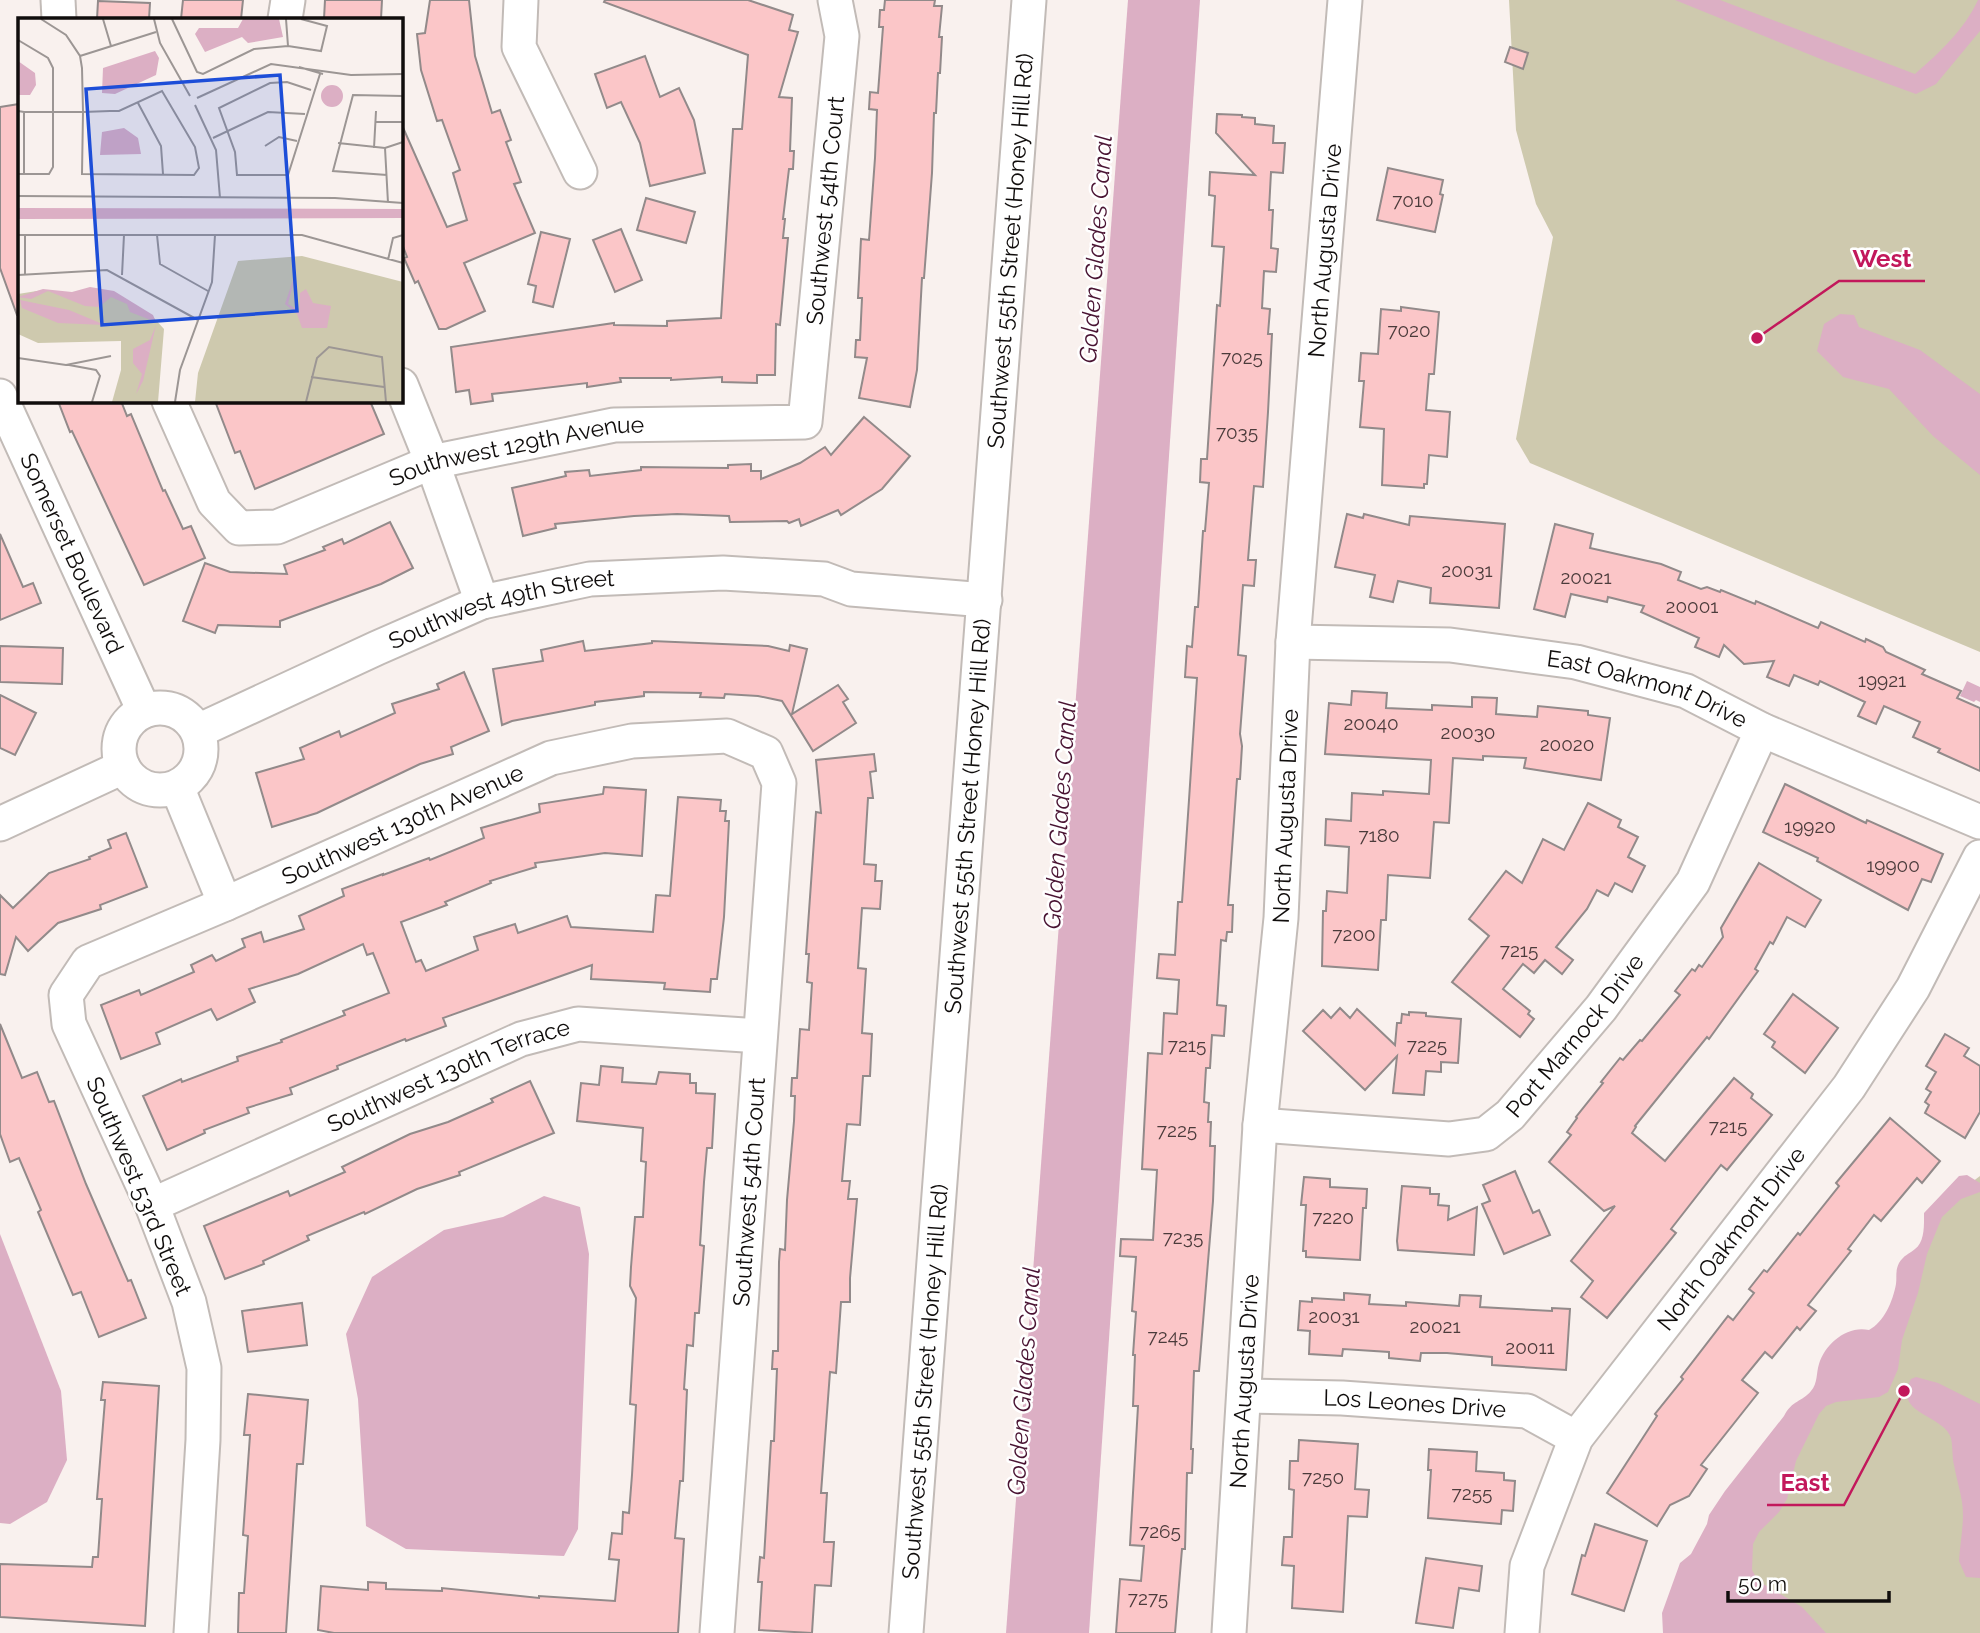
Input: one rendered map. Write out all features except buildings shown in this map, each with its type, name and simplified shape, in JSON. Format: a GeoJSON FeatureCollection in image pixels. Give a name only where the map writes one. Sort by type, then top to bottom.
{"type":"FeatureCollection","features":[{"type":"Feature","properties":{"kind":"street"},"geometry":{"type":"LineString","coordinates":[[58,0],[59,18]]}},
{"type":"Feature","properties":{"kind":"street"},"geometry":{"type":"LineString","coordinates":[[285,18],[288,0]]}},
{"type":"Feature","properties":{"kind":"street"},"geometry":{"type":"LineString","coordinates":[[521,0],[519,47],[580,172]]}},
{"type":"Feature","properties":{"kind":"street","name":"Southwest 54th Court"},"geometry":{"type":"LineString","coordinates":[[805,422],[842,36],[835,0]]}},
{"type":"Feature","properties":{"kind":"street","name":"Southwest 55th Street (Honey Hill Rd)"},"geometry":{"type":"LineString","coordinates":[[906,1633],[1029,0]]}},
{"type":"Feature","properties":{"kind":"street","name":"North Augusta Drive"},"geometry":{"type":"LineString","coordinates":[[1229,1633],[1261,1125],[1281,918],[1293,642],[1345,0]]}},
{"type":"Feature","properties":{"kind":"street"},"geometry":{"type":"LineString","coordinates":[[402,387],[482,602]]}},
{"type":"Feature","properties":{"kind":"street","name":"Somerset Boulevard"},"geometry":{"type":"LineString","coordinates":[[0,396],[144,711]]}},
{"type":"Feature","properties":{"kind":"street","name":"Southwest 129th Avenue"},"geometry":{"type":"LineString","coordinates":[[169,402],[214,502],[239,528],[277,527],[432,462],[614,425],[805,422]]}},
{"type":"Feature","properties":{"kind":"street","name":"Southwest 49th Street"},"geometry":{"type":"LineString","coordinates":[[198,732],[482,602],[590,579],[723,573],[824,579],[851,589],[986,589]]}},
{"type":"Feature","properties":{"kind":"street","name":"East Oakmont Drive"},"geometry":{"type":"LineString","coordinates":[[1293,642],[1450,645],[1576,662],[1686,691],[1762,730],[1980,822]]}},
{"type":"Feature","properties":{"kind":"street"},"geometry":{"type":"LineString","coordinates":[[169,709],[191,721],[198,732],[201,757],[188,780],[177,787],[165,790],[140,785],[123,767],[120,741],[133,719],[144,711],[169,709]]}},
{"type":"Feature","properties":{"kind":"street","name":"Port Marnock Drive"},"geometry":{"type":"LineString","coordinates":[[1261,1125],[1449,1139],[1486,1134],[1510,1115],[1601,1008],[1693,882],[1762,730]]}},
{"type":"Feature","properties":{"kind":"street","name":"Southwest 130th Avenue"},"geometry":{"type":"LineString","coordinates":[[66,995],[88,962],[225,904],[551,758],[632,741],[727,736],[766,753]]}},
{"type":"Feature","properties":{"kind":"street","name":"Southwest 54th Court"},"geometry":{"type":"LineString","coordinates":[[717,1633],[779,783],[766,753]]}},
{"type":"Feature","properties":{"kind":"street"},"geometry":{"type":"LineString","coordinates":[[0,824],[123,767]]}},
{"type":"Feature","properties":{"kind":"street"},"geometry":{"type":"LineString","coordinates":[[177,787],[225,904]]}},
{"type":"Feature","properties":{"kind":"street","name":"North Oakmont Drive"},"geometry":{"type":"LineString","coordinates":[[1522,1633],[1527,1566],[1576,1438],[1849,1087],[1913,988],[1980,857]]}},
{"type":"Feature","properties":{"kind":"street","name":"Southwest 53rd Street"},"geometry":{"type":"LineString","coordinates":[[66,995],[69,1024],[152,1205],[189,1302],[204,1368],[203,1440],[191,1633]]}},
{"type":"Feature","properties":{"kind":"street","name":"Southwest 130th Terrace"},"geometry":{"type":"LineString","coordinates":[[152,1205],[522,1039],[578,1024],[760,1036]]}},
{"type":"Feature","properties":{"kind":"street","name":"Los Leones Drive"},"geometry":{"type":"LineString","coordinates":[[1245,1396],[1342,1398],[1527,1412],[1576,1438]]}},
{"type":"Feature","properties":{"kind":"shaded area"},"geometry":{"type":"Polygon","coordinates":[[[1128,0],[1200,0],[1089,1633],[1006,1633],[1128,0]]]}},
{"type":"Feature","properties":{"kind":"shaded area"},"geometry":{"type":"Polygon","coordinates":[[[1509,0],[1980,0],[1980,652],[1530,463],[1516,439],[1553,237],[1536,204],[1516,130],[1509,0]]]}},
{"type":"Feature","properties":{"kind":"shaded area"},"geometry":{"type":"Polygon","coordinates":[[[1675,0],[1720,0],[1915,74],[1959,31],[1978,0],[1980,31],[1936,84],[1916,94],[1828,62],[1675,0]]]}},
{"type":"Feature","properties":{"kind":"shaded area"},"geometry":{"type":"Polygon","coordinates":[[[1840,314],[1854,315],[1859,327],[1920,350],[1980,394],[1980,475],[1933,436],[1889,389],[1843,377],[1817,351],[1824,324],[1840,314]]]}},
{"type":"Feature","properties":{"kind":"shaded area"},"geometry":{"type":"Polygon","coordinates":[[[1967,681],[1980,687],[1980,702],[1960,696],[1967,681]]]}},
{"type":"Feature","properties":{"kind":"shaded area"},"geometry":{"type":"Polygon","coordinates":[[[1967,1175],[1980,1183],[1980,1192],[1961,1199],[1942,1217],[1927,1254],[1918,1293],[1902,1340],[1898,1369],[1888,1392],[1879,1397],[1836,1402],[1826,1406],[1819,1414],[1796,1461],[1787,1499],[1779,1512],[1759,1532],[1753,1544],[1752,1570],[1758,1581],[1802,1607],[1826,1633],[1663,1633],[1662,1613],[1680,1563],[1691,1554],[1709,1515],[1787,1411],[1808,1395],[1816,1381],[1822,1357],[1832,1343],[1853,1330],[1869,1330],[1883,1316],[1895,1291],[1899,1263],[1921,1242],[1924,1213],[1959,1176],[1967,1175]]]}},
{"type":"Feature","properties":{"kind":"shaded area"},"geometry":{"type":"Polygon","coordinates":[[[1980,1176],[1980,1633],[1685,1633],[1779,1441],[1876,1341],[1944,1203],[1980,1176]]]}},
{"type":"Feature","properties":{"kind":"shaded area"},"geometry":{"type":"Polygon","coordinates":[[[544,1196],[580,1207],[589,1254],[578,1529],[564,1556],[406,1549],[366,1526],[358,1399],[346,1334],[372,1277],[444,1230],[503,1217],[544,1196]]]}},
{"type":"Feature","properties":{"kind":"shaded area"},"geometry":{"type":"Polygon","coordinates":[[[0,1234],[61,1391],[67,1460],[47,1502],[10,1524],[0,1523],[0,1234]]]}},
{"type":"Feature","properties":{"kind":"shaded area"},"geometry":{"type":"Polygon","coordinates":[[[1916,1377],[1938,1383],[1980,1404],[1980,1578],[1966,1577],[1959,1561],[1963,1509],[1951,1438],[1946,1430],[1913,1407],[1908,1400],[1907,1391],[1911,1379],[1916,1377]]]}},
{"type":"Feature","properties":{"kind":"place","name":"West"},"geometry":{"type":"Point","coordinates":[1757,338]}},
{"type":"Feature","properties":{"kind":"place","name":"East"},"geometry":{"type":"Point","coordinates":[1904,1391]}},
{"type":"Feature","properties":{"kind":"water label","name":"Golden Glades Canal"},"geometry":{"type":"Point","coordinates":[1096,249]}},
{"type":"Feature","properties":{"kind":"water label","name":"Golden Glades Canal"},"geometry":{"type":"Point","coordinates":[1060,815]}},
{"type":"Feature","properties":{"kind":"water label","name":"Golden Glades Canal"},"geometry":{"type":"Point","coordinates":[1024,1381]}}]}
